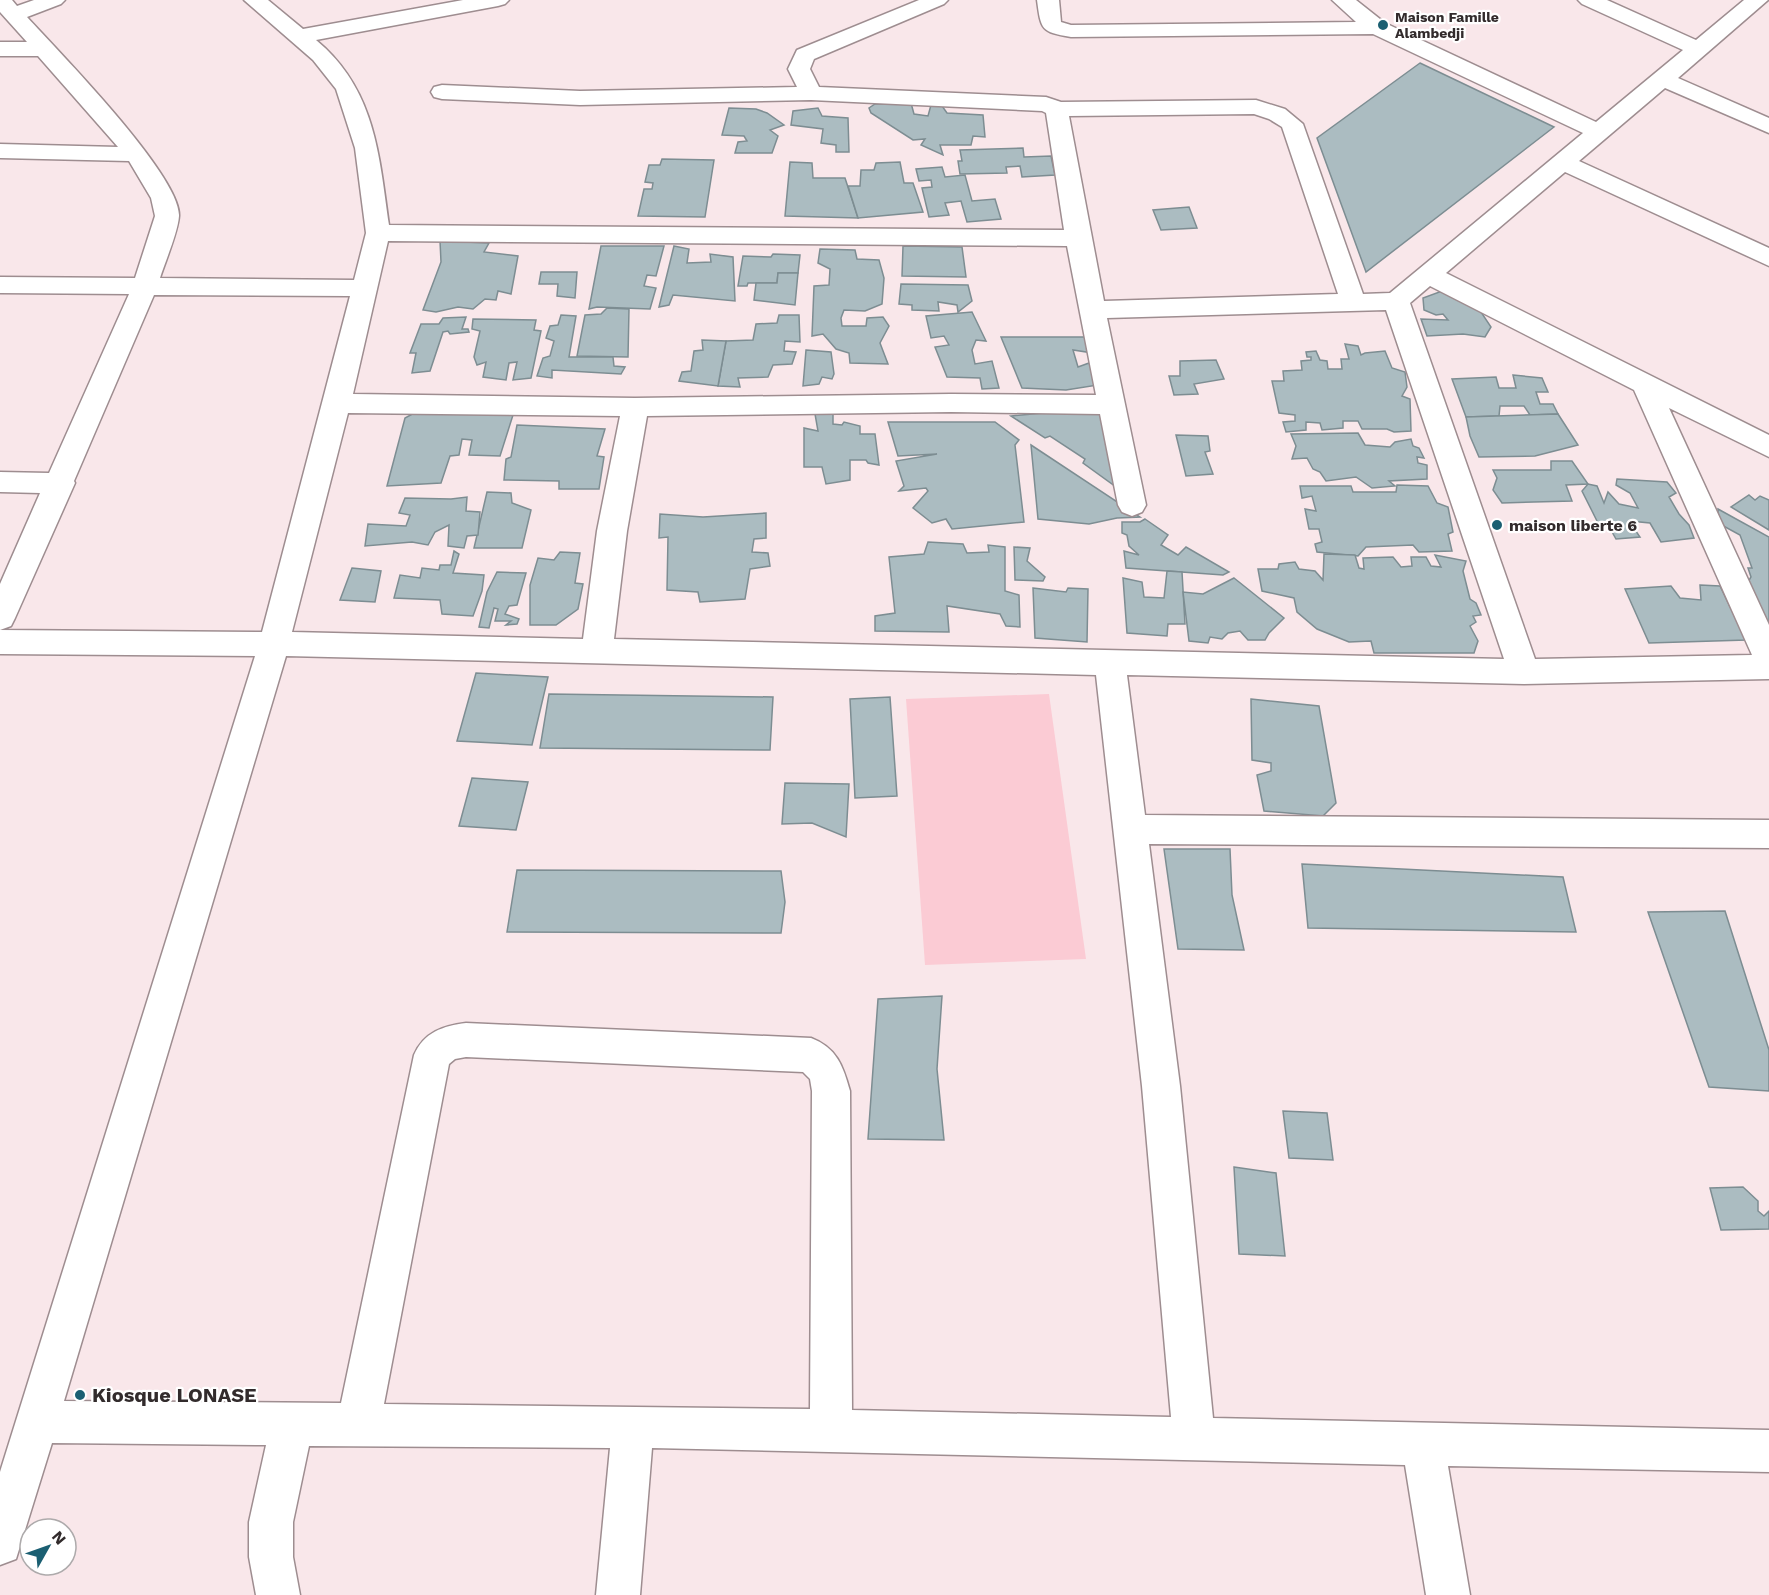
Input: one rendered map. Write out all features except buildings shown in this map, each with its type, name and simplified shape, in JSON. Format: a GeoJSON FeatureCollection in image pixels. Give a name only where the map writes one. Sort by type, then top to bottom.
{"type":"FeatureCollection","features":[{"type":"Feature","properties":{"kind":"street"},"geometry":{"type":"LineString","coordinates":[[7,7],[54,0]]}},
{"type":"Feature","properties":{"kind":"street"},"geometry":{"type":"LineString","coordinates":[[0,1543],[274,644],[337,403],[378,233],[368,148],[347,88],[293,22],[255,0]]}},
{"type":"Feature","properties":{"kind":"street"},"geometry":{"type":"LineString","coordinates":[[293,22],[498,0]]}},
{"type":"Feature","properties":{"kind":"street"},"geometry":{"type":"LineString","coordinates":[[811,93],[799,69],[805,55],[937,0]]}},
{"type":"Feature","properties":{"kind":"street"},"geometry":{"type":"LineString","coordinates":[[1048,0],[1051,24],[1055,28],[1071,31],[1377,28]]}},
{"type":"Feature","properties":{"kind":"street"},"geometry":{"type":"LineString","coordinates":[[1343,0],[1377,28],[1598,132]]}},
{"type":"Feature","properties":{"kind":"street"},"geometry":{"type":"LineString","coordinates":[[1589,0],[1699,49]]}},
{"type":"Feature","properties":{"kind":"street"},"geometry":{"type":"LineString","coordinates":[[1092,309],[1396,301],[1757,0]]}},
{"type":"Feature","properties":{"kind":"street"},"geometry":{"type":"LineString","coordinates":[[0,618],[61,483],[145,286],[166,216],[163,198],[137,154],[7,7]]}},
{"type":"Feature","properties":{"kind":"street"},"geometry":{"type":"LineString","coordinates":[[0,49],[44,49]]}},
{"type":"Feature","properties":{"kind":"street"},"geometry":{"type":"LineString","coordinates":[[1662,79],[1769,126]]}},
{"type":"Feature","properties":{"kind":"street"},"geometry":{"type":"LineString","coordinates":[[442,92],[580,98],[811,93],[1046,104],[1057,109],[1256,107],[1292,124],[1353,302]]}},
{"type":"Feature","properties":{"kind":"street"},"geometry":{"type":"LineString","coordinates":[[1057,109],[1078,238],[1132,505]]}},
{"type":"Feature","properties":{"kind":"street"},"geometry":{"type":"LineString","coordinates":[[0,151],[137,154]]}},
{"type":"Feature","properties":{"kind":"street"},"geometry":{"type":"LineString","coordinates":[[1562,162],[1769,258]]}},
{"type":"Feature","properties":{"kind":"street"},"geometry":{"type":"LineString","coordinates":[[378,233],[1078,238]]}},
{"type":"Feature","properties":{"kind":"street"},"geometry":{"type":"LineString","coordinates":[[1428,274],[1769,447]]}},
{"type":"Feature","properties":{"kind":"street"},"geometry":{"type":"LineString","coordinates":[[0,285],[365,288]]}},
{"type":"Feature","properties":{"kind":"street"},"geometry":{"type":"LineString","coordinates":[[1396,301],[1524,672]]}},
{"type":"Feature","properties":{"kind":"street"},"geometry":{"type":"LineString","coordinates":[[1645,384],[1769,659]]}},
{"type":"Feature","properties":{"kind":"street"},"geometry":{"type":"LineString","coordinates":[[337,403],[635,407],[951,403],[1112,405]]}},
{"type":"Feature","properties":{"kind":"street"},"geometry":{"type":"LineString","coordinates":[[597,651],[612,531],[635,407]]}},
{"type":"Feature","properties":{"kind":"street"},"geometry":{"type":"LineString","coordinates":[[0,482],[61,483]]}},
{"type":"Feature","properties":{"kind":"street"},"geometry":{"type":"LineString","coordinates":[[0,642],[274,644],[1524,672],[1769,667]]}},
{"type":"Feature","properties":{"kind":"street"},"geometry":{"type":"LineString","coordinates":[[1110,663],[1161,1086],[1194,1437]]}},
{"type":"Feature","properties":{"kind":"street"},"geometry":{"type":"LineString","coordinates":[[1130,829],[1769,834]]}},
{"type":"Feature","properties":{"kind":"street"},"geometry":{"type":"LineString","coordinates":[[358,1426],[432,1055],[447,1043],[466,1040],[812,1055],[826,1070],[831,1091],[831,1431]]}},
{"type":"Feature","properties":{"kind":"street"},"geometry":{"type":"LineString","coordinates":[[38,1422],[633,1427],[1194,1437],[1423,1445],[1769,1451]]}},
{"type":"Feature","properties":{"kind":"street"},"geometry":{"type":"LineString","coordinates":[[278,1595],[271,1557],[271,1522],[292,1425]]}},
{"type":"Feature","properties":{"kind":"street"},"geometry":{"type":"LineString","coordinates":[[618,1595],[633,1427]]}},
{"type":"Feature","properties":{"kind":"street"},"geometry":{"type":"LineString","coordinates":[[1423,1445],[1448,1595]]}},
{"type":"Feature","properties":{"kind":"shaded area"},"geometry":{"type":"Polygon","coordinates":[[[1049,694],[1086,959],[925,965],[906,699],[1049,694]]]}},
{"type":"Feature","properties":{"kind":"place","name":"Maison Famille Alambedji"},"geometry":{"type":"Point","coordinates":[1383,25]}},
{"type":"Feature","properties":{"kind":"place","name":"maison liberte 6"},"geometry":{"type":"Point","coordinates":[1497,525]}},
{"type":"Feature","properties":{"kind":"place","name":"Kiosque LONASE"},"geometry":{"type":"Point","coordinates":[80,1395]}}]}
